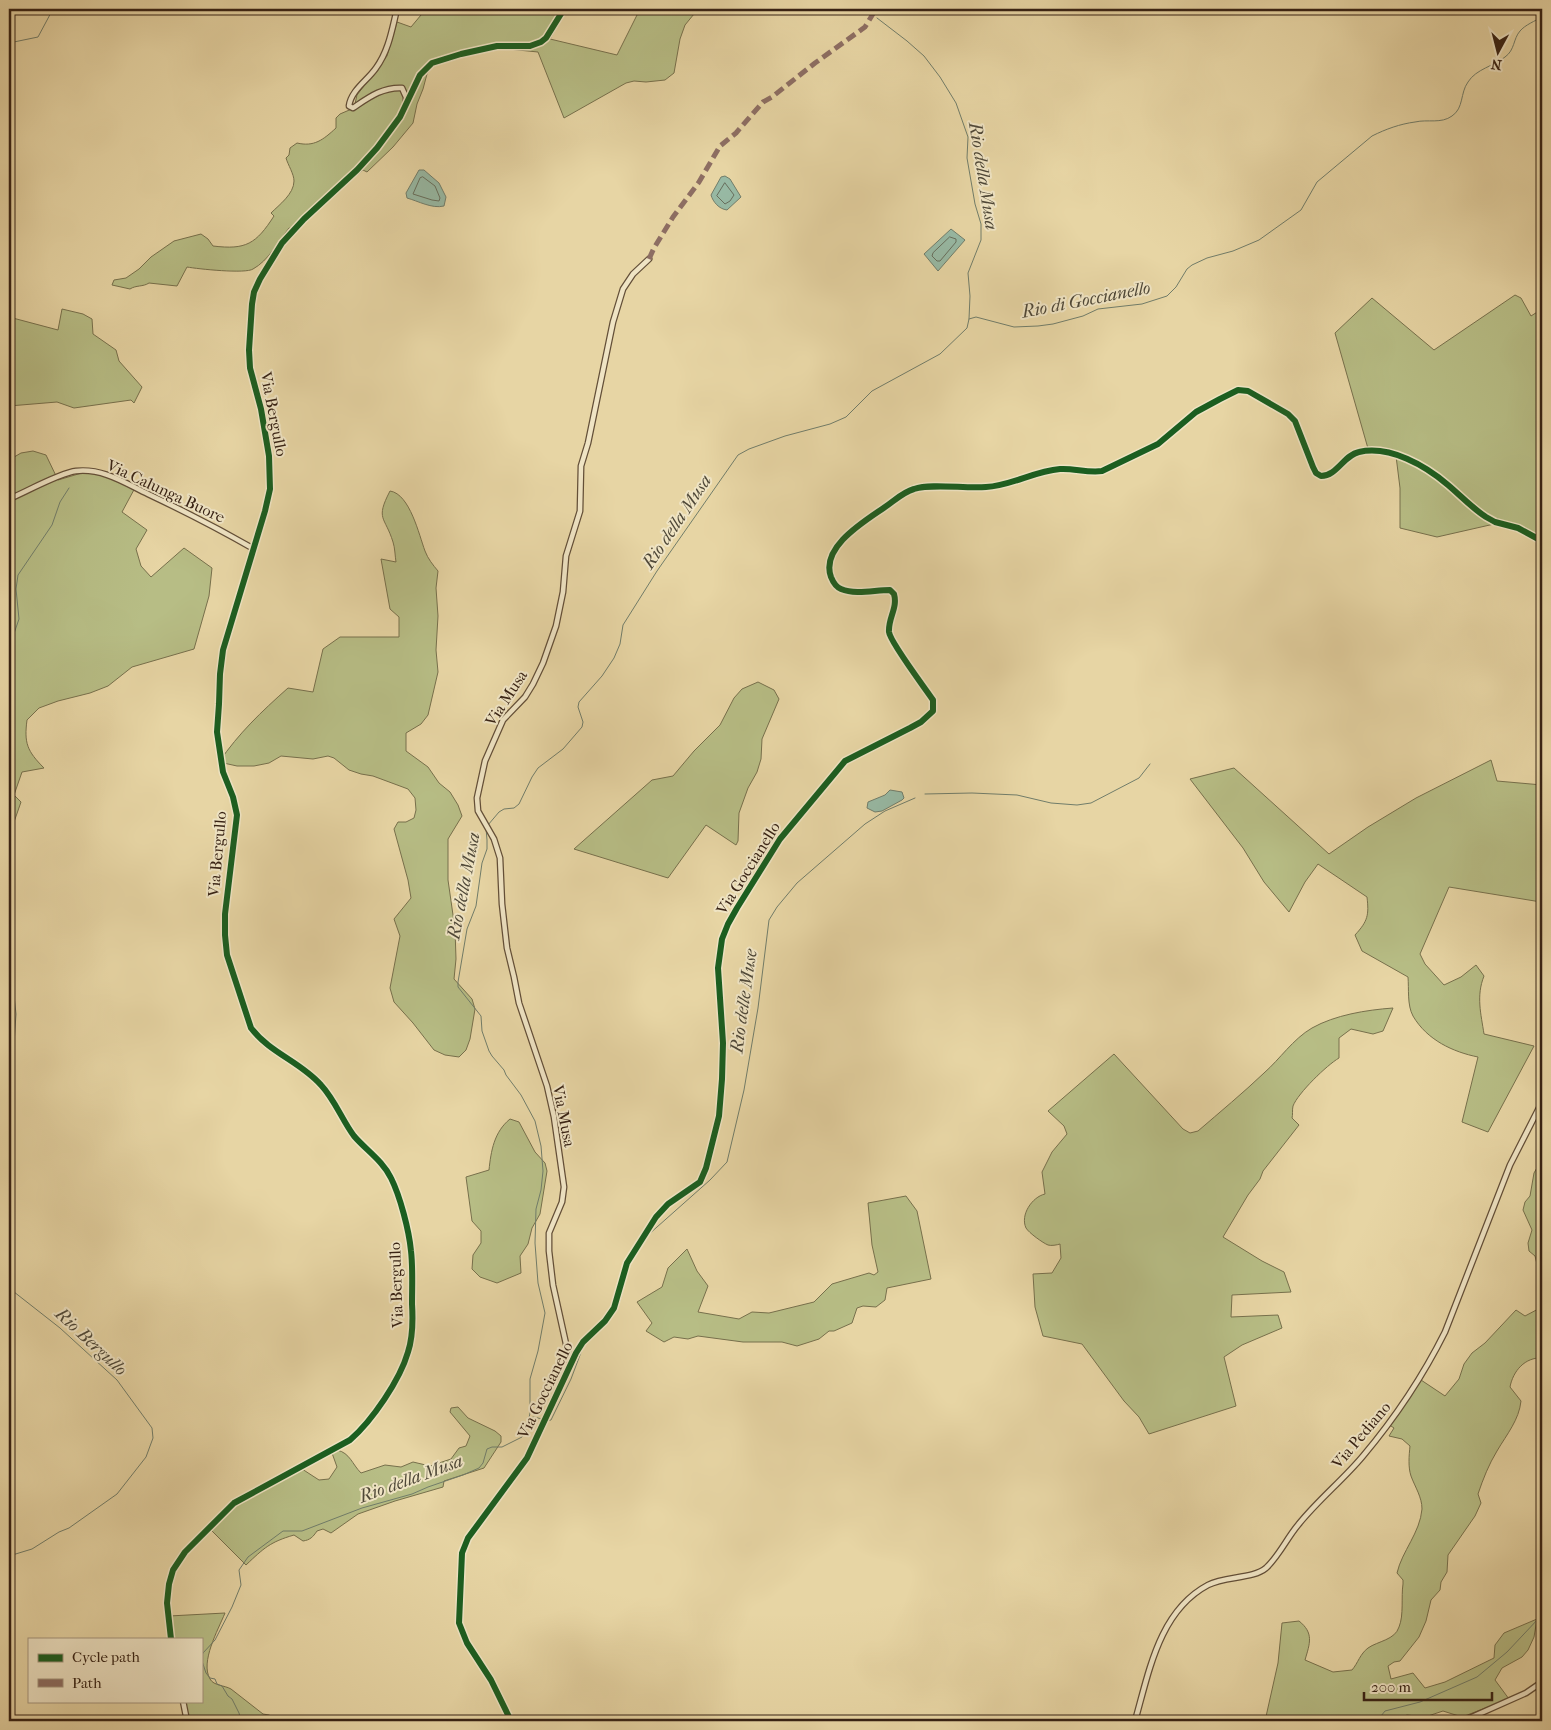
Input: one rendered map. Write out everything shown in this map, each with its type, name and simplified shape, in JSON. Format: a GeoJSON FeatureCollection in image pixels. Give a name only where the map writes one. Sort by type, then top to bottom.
{"type":"FeatureCollection","features":[{"type":"Feature","properties":{"kind":"street"},"geometry":{"type":"LineString","coordinates":[[397,9],[387,48],[376,68],[352,97],[349,106],[353,108],[375,93],[396,88],[402,88],[406,103]]}},
{"type":"Feature","properties":{"kind":"street","name":"Via Bergullo"},"geometry":{"type":"LineString","coordinates":[[171,1638],[167,1603],[169,1584],[173,1570],[185,1552],[234,1503],[350,1440],[359,1432],[378,1409],[398,1374],[408,1352],[414,1319],[412,1253],[391,1177],[380,1161],[353,1134],[334,1102],[316,1080],[259,1039],[251,1028],[227,955],[225,924],[237,816],[234,797],[223,772],[217,732],[220,674],[223,650],[265,512],[270,477],[269,456],[250,359],[251,312],[254,292],[266,267],[282,243],[377,148],[400,117],[420,75],[432,63],[497,46],[530,46],[541,42],[546,38],[564,9]]}},
{"type":"Feature","properties":{"kind":"street","name":"Via Musa"},"geometry":{"type":"LineString","coordinates":[[570,1363],[570,1355],[553,1285],[549,1251],[549,1233],[562,1202],[564,1187],[554,1117],[547,1086],[519,1003],[506,941],[500,858],[489,830],[478,811],[477,798],[485,761],[503,720],[525,697],[533,684],[545,658],[556,626],[563,592],[566,556],[580,512],[581,466],[588,443],[615,314],[623,289],[628,281],[650,259]]}},
{"type":"Feature","properties":{"kind":"street","name":"Via Goccianello"},"geometry":{"type":"LineString","coordinates":[[511,1721],[491,1680],[467,1643],[459,1623],[462,1552],[468,1538],[527,1458],[570,1363],[583,1342],[605,1321],[614,1308],[627,1263],[656,1218],[668,1204],[700,1182],[706,1168],[719,1116],[723,1043],[718,968],[722,939],[728,924],[780,839],[845,760],[921,722],[933,711],[933,700],[890,638],[889,625],[895,606],[894,594],[890,590],[847,590],[839,588],[834,583],[830,575],[830,564],[832,554],[839,544],[856,527],[906,492],[915,488],[989,487],[1060,469],[1102,471],[1158,444],[1196,412],[1230,393],[1243,390],[1277,408],[1295,421],[1316,473],[1322,476],[1331,473],[1344,460],[1358,452],[1378,451],[1389,453],[1402,457],[1430,472],[1486,517],[1495,522],[1518,528],[1542,541]]}},
{"type":"Feature","properties":{"kind":"street","name":"Via Calunga Buore"},"geometry":{"type":"LineString","coordinates":[[9,499],[74,471],[90,470],[107,474],[125,482],[203,520],[254,548]]}},
{"type":"Feature","properties":{"kind":"street","name":"Via Pediano"},"geometry":{"type":"LineString","coordinates":[[1135,1721],[1155,1653],[1170,1620],[1191,1596],[1209,1584],[1222,1579],[1256,1573],[1267,1567],[1297,1525],[1362,1457],[1397,1412],[1436,1350],[1445,1332],[1500,1186],[1542,1102]]}},
{"type":"Feature","properties":{"kind":"street"},"geometry":{"type":"LineString","coordinates":[[1462,1721],[1526,1694],[1542,1682]]}},
{"type":"Feature","properties":{"kind":"street"},"geometry":{"type":"LineString","coordinates":[[183,1702],[186,1721]]}},
{"type":"Feature","properties":{"kind":"green space"},"geometry":{"type":"Polygon","coordinates":[[[426,9],[567,9],[550,39],[617,55],[640,9],[691,9],[694,14],[685,25],[680,39],[674,73],[665,80],[626,83],[564,118],[538,52],[498,48],[450,56],[436,62],[427,74],[413,123],[393,147],[367,172],[363,170],[334,194],[297,229],[289,228],[268,256],[253,269],[232,271],[187,267],[177,286],[149,283],[130,289],[112,285],[114,280],[126,278],[174,241],[201,234],[213,246],[234,247],[249,243],[262,233],[274,216],[271,213],[286,199],[292,190],[293,175],[286,158],[289,155],[290,148],[297,143],[308,144],[318,142],[336,128],[336,118],[340,114],[354,108],[357,95],[387,56],[397,22],[411,27],[426,9]]]}},
{"type":"Feature","properties":{"kind":"green space"},"geometry":{"type":"Polygon","coordinates":[[[1515,295],[1521,298],[1531,316],[1542,309],[1542,540],[1503,522],[1437,537],[1400,528],[1400,488],[1396,456],[1369,452],[1335,333],[1372,298],[1434,350],[1515,295]]]}},
{"type":"Feature","properties":{"kind":"green space"},"geometry":{"type":"Polygon","coordinates":[[[62,309],[83,314],[92,319],[93,334],[116,350],[119,361],[142,387],[134,403],[131,400],[74,408],[57,402],[9,406],[9,317],[58,330],[62,309]]]}},
{"type":"Feature","properties":{"kind":"green space"},"geometry":{"type":"Polygon","coordinates":[[[33,451],[46,455],[58,480],[85,472],[108,476],[136,486],[122,512],[147,530],[136,549],[141,566],[151,577],[184,548],[212,568],[209,596],[194,649],[132,667],[108,686],[39,708],[27,720],[26,735],[28,746],[34,757],[44,768],[22,772],[14,795],[21,802],[14,822],[9,820],[9,460],[21,453],[33,451]]]}},
{"type":"Feature","properties":{"kind":"green space"},"geometry":{"type":"Polygon","coordinates":[[[390,491],[403,499],[408,507],[417,526],[426,554],[438,571],[436,588],[438,616],[436,650],[438,672],[428,715],[421,724],[406,733],[406,751],[428,767],[439,783],[450,792],[462,816],[448,839],[448,880],[455,929],[456,959],[454,979],[472,999],[475,1009],[470,1039],[466,1050],[459,1057],[445,1055],[434,1050],[394,1002],[390,988],[400,936],[394,919],[411,898],[394,829],[398,822],[406,822],[414,818],[416,810],[415,798],[408,789],[373,776],[349,770],[334,758],[328,756],[313,759],[281,756],[269,763],[254,766],[237,766],[219,762],[251,723],[288,688],[313,692],[323,649],[340,637],[399,637],[399,617],[390,609],[381,559],[396,562],[394,544],[382,513],[385,500],[390,491]]]}},
{"type":"Feature","properties":{"kind":"green space"},"geometry":{"type":"Polygon","coordinates":[[[758,682],[774,690],[779,699],[762,739],[761,759],[757,772],[748,788],[739,813],[738,841],[736,845],[706,825],[668,878],[574,849],[652,780],[673,776],[720,725],[734,698],[742,689],[758,682]]]}},
{"type":"Feature","properties":{"kind":"green space"},"geometry":{"type":"Polygon","coordinates":[[[1491,760],[1497,781],[1542,785],[1542,900],[1541,902],[1449,887],[1420,954],[1425,964],[1444,985],[1461,977],[1476,965],[1484,976],[1480,998],[1484,1034],[1534,1046],[1488,1132],[1462,1122],[1478,1057],[1459,1052],[1441,1044],[1426,1032],[1411,1012],[1408,977],[1362,951],[1355,935],[1367,918],[1367,897],[1318,864],[1305,882],[1289,912],[1264,882],[1243,848],[1190,779],[1234,768],[1329,854],[1368,827],[1416,798],[1491,760]]]}},
{"type":"Feature","properties":{"kind":"green space"},"geometry":{"type":"Polygon","coordinates":[[[1393,1008],[1383,1031],[1373,1034],[1351,1029],[1339,1038],[1339,1058],[1313,1080],[1296,1100],[1293,1106],[1292,1118],[1299,1125],[1263,1171],[1260,1179],[1248,1195],[1223,1237],[1284,1272],[1291,1292],[1232,1295],[1231,1317],[1278,1315],[1282,1328],[1242,1345],[1224,1357],[1236,1406],[1149,1434],[1139,1417],[1124,1401],[1082,1344],[1043,1336],[1035,1307],[1033,1274],[1052,1273],[1061,1258],[1060,1244],[1048,1245],[1036,1238],[1026,1228],[1025,1218],[1028,1207],[1045,1194],[1042,1172],[1052,1152],[1067,1134],[1064,1126],[1048,1111],[1114,1054],[1183,1129],[1190,1133],[1198,1131],[1312,1028],[1321,1023],[1351,1014],[1393,1008]]]}},
{"type":"Feature","properties":{"kind":"green space"},"geometry":{"type":"Polygon","coordinates":[[[510,1119],[519,1122],[535,1152],[545,1163],[547,1171],[540,1214],[532,1228],[528,1244],[520,1256],[521,1273],[497,1283],[480,1277],[472,1269],[473,1255],[481,1243],[481,1231],[472,1221],[466,1177],[489,1170],[492,1149],[497,1136],[510,1119]]]}},
{"type":"Feature","properties":{"kind":"green space"},"geometry":{"type":"Polygon","coordinates":[[[1542,1159],[1542,1274],[1539,1272],[1535,1256],[1529,1251],[1528,1243],[1532,1230],[1523,1210],[1525,1202],[1530,1196],[1534,1173],[1542,1159]]]}},
{"type":"Feature","properties":{"kind":"green space"},"geometry":{"type":"Polygon","coordinates":[[[906,1196],[917,1211],[931,1279],[887,1288],[885,1300],[876,1307],[863,1306],[857,1308],[852,1323],[834,1331],[829,1331],[819,1339],[797,1346],[782,1342],[743,1342],[698,1336],[688,1339],[674,1337],[664,1342],[646,1331],[652,1323],[637,1302],[662,1287],[668,1268],[687,1249],[697,1271],[708,1286],[698,1312],[739,1319],[752,1312],[769,1313],[814,1302],[832,1284],[869,1273],[874,1275],[878,1272],[872,1245],[868,1203],[906,1196]]]}},
{"type":"Feature","properties":{"kind":"green space"},"geometry":{"type":"Polygon","coordinates":[[[1542,1307],[1542,1358],[1536,1358],[1525,1363],[1514,1376],[1510,1387],[1521,1401],[1520,1408],[1515,1421],[1484,1477],[1478,1494],[1481,1503],[1475,1516],[1448,1555],[1447,1572],[1441,1582],[1440,1590],[1431,1600],[1426,1621],[1419,1637],[1400,1661],[1388,1666],[1391,1679],[1413,1673],[1425,1688],[1445,1682],[1494,1658],[1495,1645],[1504,1633],[1537,1619],[1534,1637],[1528,1650],[1522,1657],[1502,1668],[1495,1680],[1509,1699],[1462,1717],[1443,1711],[1425,1717],[1407,1715],[1396,1721],[1265,1721],[1278,1663],[1282,1623],[1299,1621],[1304,1625],[1310,1639],[1305,1660],[1333,1672],[1352,1670],[1365,1650],[1390,1638],[1399,1627],[1402,1612],[1403,1580],[1397,1573],[1421,1518],[1422,1505],[1410,1473],[1410,1446],[1402,1439],[1389,1436],[1394,1428],[1388,1424],[1418,1378],[1445,1396],[1459,1379],[1464,1364],[1472,1353],[1485,1343],[1516,1310],[1525,1316],[1542,1307]]]}},
{"type":"Feature","properties":{"kind":"green space"},"geometry":{"type":"Polygon","coordinates":[[[458,1407],[468,1418],[495,1431],[501,1436],[501,1442],[484,1468],[444,1481],[443,1487],[358,1514],[331,1533],[323,1529],[317,1531],[311,1538],[305,1541],[294,1535],[279,1540],[263,1550],[246,1565],[209,1528],[235,1504],[299,1467],[319,1480],[329,1479],[337,1467],[332,1453],[337,1450],[348,1456],[361,1473],[385,1465],[401,1467],[413,1462],[430,1466],[451,1459],[459,1448],[466,1446],[470,1436],[450,1412],[451,1408],[458,1407]]]}},
{"type":"Feature","properties":{"kind":"green space"},"geometry":{"type":"Polygon","coordinates":[[[225,1613],[211,1646],[207,1664],[207,1672],[210,1679],[217,1684],[231,1689],[263,1714],[281,1721],[186,1721],[182,1702],[202,1702],[202,1638],[169,1638],[169,1616],[225,1613]]]}},
{"type":"Feature","properties":{"kind":"water"},"geometry":{"type":"Polygon","coordinates":[[[419,170],[424,170],[439,183],[446,197],[444,206],[430,206],[407,198],[406,193],[419,170]]]}},
{"type":"Feature","properties":{"kind":"water"},"geometry":{"type":"Polygon","coordinates":[[[725,176],[730,179],[741,197],[727,210],[717,205],[711,195],[721,177],[725,176]]]}},
{"type":"Feature","properties":{"kind":"water"},"geometry":{"type":"Polygon","coordinates":[[[951,229],[965,240],[938,271],[924,254],[951,229]]]}},
{"type":"Feature","properties":{"kind":"water"},"geometry":{"type":"Polygon","coordinates":[[[890,790],[902,792],[904,798],[882,811],[875,812],[867,808],[868,802],[885,795],[890,790]]]}},
{"type":"Feature","properties":{"kind":"waterway"},"geometry":{"type":"LineString","coordinates":[[9,43],[38,37],[53,9]]}},
{"type":"Feature","properties":{"kind":"waterway","name":"Rio di Goccianello"},"geometry":{"type":"LineString","coordinates":[[969,319],[976,317],[1014,327],[1038,326],[1083,316],[1098,309],[1142,304],[1167,296],[1192,265],[1259,240],[1301,210],[1317,182],[1372,136],[1404,124],[1420,121],[1439,121],[1452,116],[1456,113],[1471,78],[1505,57],[1511,51],[1520,31],[1542,17]]}},
{"type":"Feature","properties":{"kind":"waterway","name":"Rio della Musa"},"geometry":{"type":"LineString","coordinates":[[488,825],[499,812],[504,809],[514,808],[519,804],[538,768],[563,749],[582,727],[583,722],[578,707],[579,702],[602,676],[614,658],[620,644],[623,625],[657,571],[738,455],[785,436],[830,424],[846,417],[872,391],[940,354],[967,328],[970,296],[968,273],[981,240],[981,224],[975,204],[967,158],[968,137],[956,103],[924,56],[877,18]]}},
{"type":"Feature","properties":{"kind":"waterway","name":"Rio Bergullo"},"geometry":{"type":"LineString","coordinates":[[9,648],[19,619],[16,589],[18,575],[52,525],[60,502],[69,488]]}},
{"type":"Feature","properties":{"kind":"waterway","name":"Rio delle Muse"},"geometry":{"type":"LineString","coordinates":[[925,794],[972,793],[1017,795],[1051,803],[1077,805],[1091,803],[1139,778],[1150,764]]}},
{"type":"Feature","properties":{"kind":"waterway","name":"Rio delle Muse"},"geometry":{"type":"LineString","coordinates":[[637,1251],[648,1235],[710,1180],[727,1162],[744,1090],[758,1008],[769,920],[797,883],[865,824],[885,811],[915,798]]}},
{"type":"Feature","properties":{"kind":"waterway","name":"Rio della Musa"},"geometry":{"type":"LineString","coordinates":[[202,1656],[215,1640],[232,1607],[241,1585],[239,1570],[248,1557],[283,1531],[302,1531],[362,1508],[412,1494],[463,1475],[479,1468],[483,1463],[487,1449],[502,1447],[522,1437],[527,1428],[530,1413],[530,1379],[538,1351],[545,1313],[538,1283],[535,1243],[536,1209],[543,1171],[541,1146],[535,1121],[521,1095],[489,1051],[482,1031],[481,1016],[458,987],[467,929],[476,906],[482,863],[487,849],[486,828]]}},
{"type":"Feature","properties":{"kind":"waterway","name":"Rio Bergullo"},"geometry":{"type":"LineString","coordinates":[[9,950],[16,1014],[9,1118]]}},
{"type":"Feature","properties":{"kind":"waterway","name":"Rio delle Muse"},"geometry":{"type":"LineString","coordinates":[[601,1328],[612,1317],[618,1305],[625,1277]]}},
{"type":"Feature","properties":{"kind":"waterway","name":"Rio Bergullo"},"geometry":{"type":"LineString","coordinates":[[9,1288],[60,1328],[117,1380],[152,1428],[153,1438],[146,1457],[117,1494],[69,1528],[32,1549],[9,1556]]}},
{"type":"Feature","properties":{"kind":"waterway","name":"Rio delle Muse"},"geometry":{"type":"LineString","coordinates":[[547,1421],[551,1420],[571,1379],[583,1347],[593,1336]]}},
{"type":"Feature","properties":{"kind":"waterway","name":"Rio delle Muse"},"geometry":{"type":"LineString","coordinates":[[529,1418],[542,1419]]}},
{"type":"Feature","properties":{"kind":"waterway"},"geometry":{"type":"LineString","coordinates":[[1377,1721],[1385,1711],[1420,1702],[1477,1677],[1507,1652],[1539,1618],[1539,1591],[1542,1582]]}},
{"type":"Feature","properties":{"kind":"waterway","name":"Rio della Musa"},"geometry":{"type":"LineString","coordinates":[[202,1661],[206,1673],[210,1678],[215,1679],[217,1684],[222,1686],[232,1699],[241,1721]]}},
{"type":"Feature","properties":{"kind":"marked path"},"geometry":{"type":"LineString","coordinates":[[649,259],[673,217],[699,182],[720,146],[736,133],[763,102],[865,27],[876,9]]}},
{"type":"Feature","properties":{"kind":"cycle path"},"geometry":{"type":"LineString","coordinates":[[171,1638],[167,1603],[169,1584],[173,1570],[185,1552],[234,1503],[350,1440],[376,1411],[399,1375],[408,1352],[412,1328],[412,1257],[401,1203],[391,1178],[379,1161],[354,1136],[321,1085],[304,1070],[267,1044],[251,1028],[227,955],[225,914],[237,815],[233,797],[223,772],[217,732],[220,674],[223,650],[270,489],[269,456],[261,409],[250,368],[249,350],[254,292],[282,243],[377,148],[400,117],[420,75],[432,63],[497,46],[530,46],[541,42],[546,38],[564,9]]}},
{"type":"Feature","properties":{"kind":"cycle path"},"geometry":{"type":"LineString","coordinates":[[511,1721],[491,1680],[467,1643],[459,1623],[462,1553],[468,1538],[527,1458],[576,1353],[583,1342],[605,1321],[614,1308],[627,1263],[656,1217],[668,1204],[700,1182],[706,1168],[719,1116],[723,1043],[718,968],[722,939],[728,924],[780,839],[845,761],[921,722],[933,711],[933,700],[901,655],[889,632],[895,604],[894,594],[890,590],[853,592],[838,587],[831,577],[829,566],[832,555],[838,545],[856,527],[910,490],[930,486],[995,486],[1050,470],[1060,469],[1102,471],[1158,444],[1196,412],[1238,390],[1248,391],[1288,414],[1295,421],[1313,467],[1316,473],[1321,476],[1332,473],[1349,457],[1359,452],[1371,451],[1395,454],[1429,471],[1486,517],[1495,522],[1518,528],[1542,541]]}}]}
